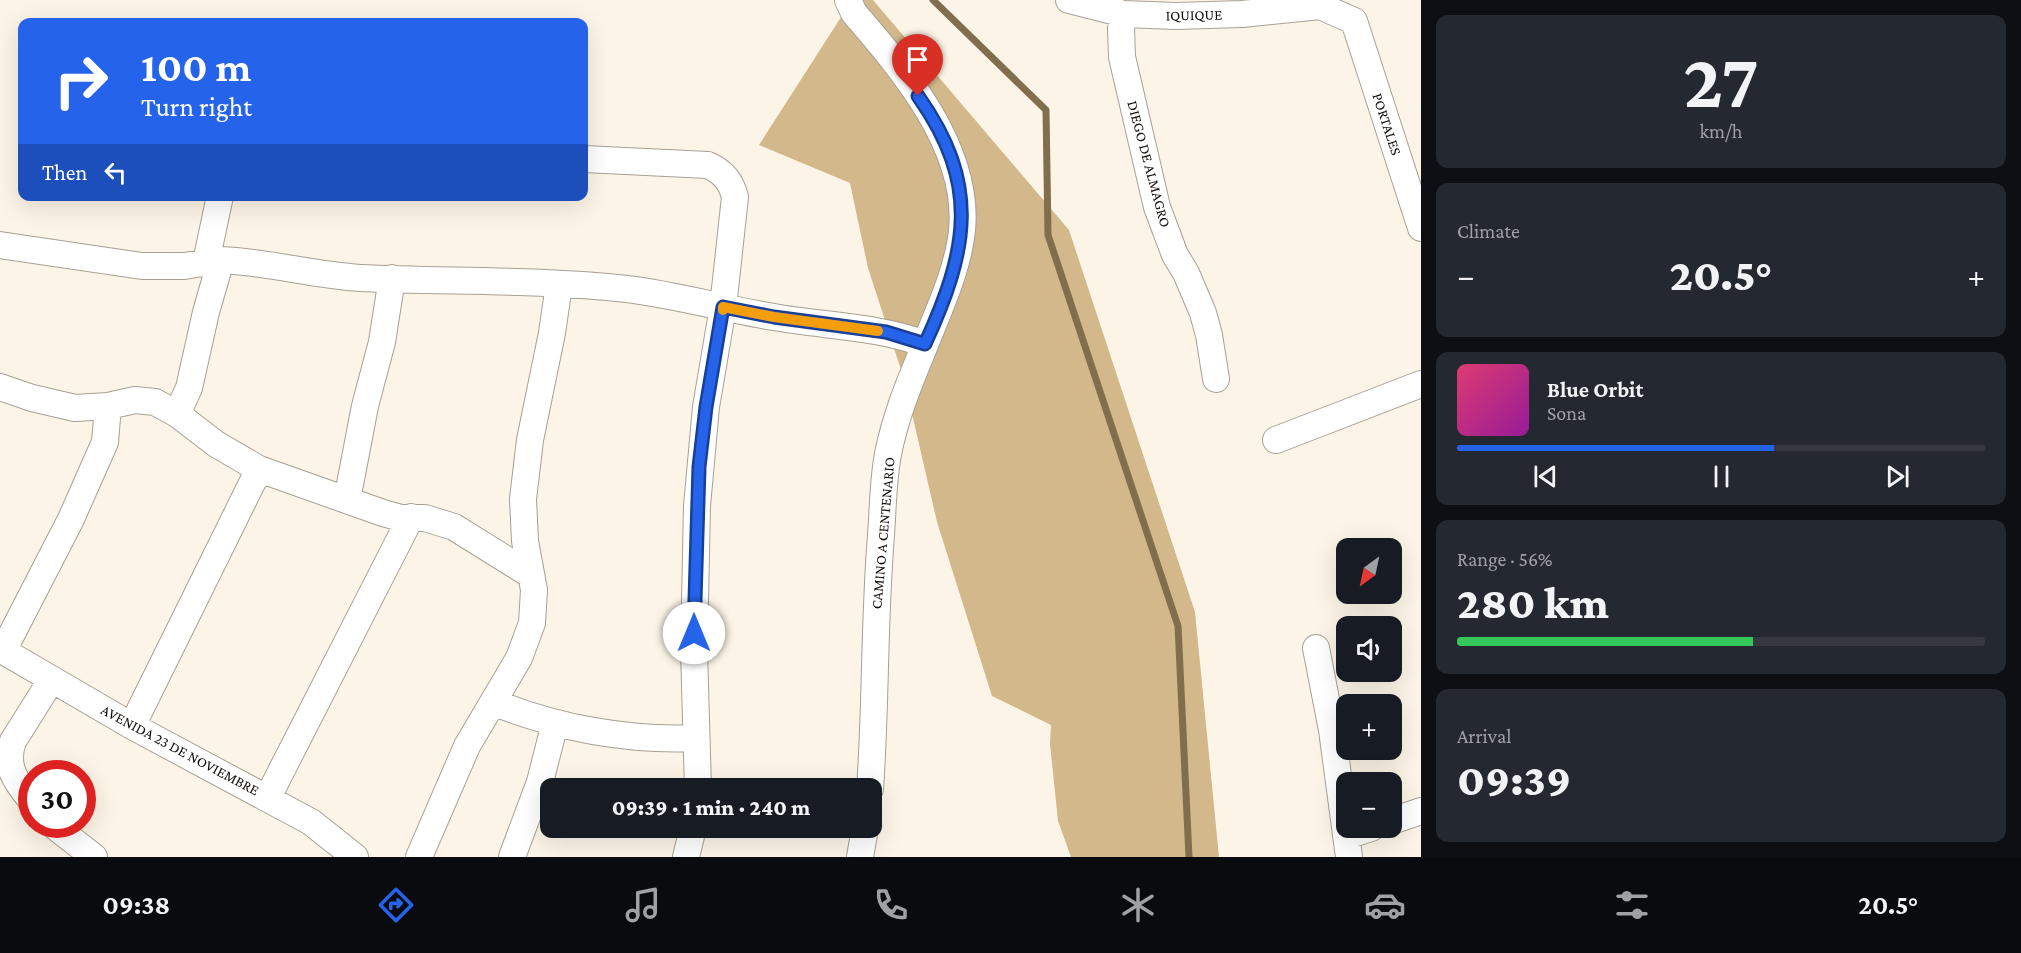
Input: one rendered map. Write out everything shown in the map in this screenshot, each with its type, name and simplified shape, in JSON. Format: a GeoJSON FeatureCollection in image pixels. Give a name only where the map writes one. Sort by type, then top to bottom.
{"type":"FeatureCollection","features":[{"type":"Feature","properties":{"kind":"street","name":"CAMINO A CENTENARIO"},"geometry":{"type":"LineString","coordinates":[[848,0],[854,13],[926,108],[952,157],[960,184],[963,212],[959,249],[942,303],[907,385],[896,419],[887,465],[878,569],[870,778]]}},
{"type":"Feature","properties":{"kind":"street","name":"IQUIQUE"},"geometry":{"type":"LineString","coordinates":[[1069,0],[1124,14],[1176,16],[1231,14],[1320,6],[1354,21]]}},
{"type":"Feature","properties":{"kind":"street","name":"DIEGO DE ALMAGRO"},"geometry":{"type":"LineString","coordinates":[[1124,14],[1121,28],[1122,57],[1157,207],[1175,255],[1186,273],[1203,314],[1216,379]]}},
{"type":"Feature","properties":{"kind":"street","name":"PORTALES"},"geometry":{"type":"LineString","coordinates":[[1354,21],[1421,228]]}},
{"type":"Feature","properties":{"kind":"street"},"geometry":{"type":"LineString","coordinates":[[588,159],[708,165],[725,176],[730,182],[735,197],[723,307],[706,407],[697,496],[694,629],[698,778]]}},
{"type":"Feature","properties":{"kind":"street"},"geometry":{"type":"LineString","coordinates":[[177,414],[189,388],[206,312],[220,201]]}},
{"type":"Feature","properties":{"kind":"street"},"geometry":{"type":"LineString","coordinates":[[0,245],[142,266],[184,266],[214,261],[246,261],[328,275],[491,280],[659,293],[774,317],[886,332],[925,344]]}},
{"type":"Feature","properties":{"kind":"street"},"geometry":{"type":"LineString","coordinates":[[347,500],[365,406],[382,342],[392,278]]}},
{"type":"Feature","properties":{"kind":"street"},"geometry":{"type":"LineString","coordinates":[[419,857],[467,746],[519,658],[527,639],[534,607],[534,590],[523,520],[525,477],[559,285]]}},
{"type":"Feature","properties":{"kind":"street"},"geometry":{"type":"LineString","coordinates":[[1276,440],[1421,384]]}},
{"type":"Feature","properties":{"kind":"street"},"geometry":{"type":"LineString","coordinates":[[0,387],[59,405],[92,408],[145,400],[155,402],[177,414],[216,444],[259,470],[383,513],[401,518],[411,517],[440,522],[454,527],[531,575]]}},
{"type":"Feature","properties":{"kind":"street"},"geometry":{"type":"LineString","coordinates":[[2,650],[71,519],[105,442],[108,406]]}},
{"type":"Feature","properties":{"kind":"street"},"geometry":{"type":"LineString","coordinates":[[132,726],[259,470]]}},
{"type":"Feature","properties":{"kind":"street"},"geometry":{"type":"LineString","coordinates":[[268,798],[411,517]]}},
{"type":"Feature","properties":{"kind":"street"},"geometry":{"type":"LineString","coordinates":[[1316,648],[1332,730],[1348,847]]}},
{"type":"Feature","properties":{"kind":"street","name":"AVENIDA 23 DE NOVIEMBRE"},"geometry":{"type":"LineString","coordinates":[[2,650],[132,726],[311,822],[355,857]]}},
{"type":"Feature","properties":{"kind":"street"},"geometry":{"type":"LineString","coordinates":[[18,791],[5,781],[13,741],[52,679]]}},
{"type":"Feature","properties":{"kind":"street"},"geometry":{"type":"LineString","coordinates":[[493,702],[555,723],[611,732],[678,739],[696,738]]}},
{"type":"Feature","properties":{"kind":"street"},"geometry":{"type":"LineString","coordinates":[[512,857],[540,782],[555,723]]}},
{"type":"Feature","properties":{"kind":"street"},"geometry":{"type":"LineString","coordinates":[[1402,818],[1421,811]]}},
{"type":"Feature","properties":{"kind":"street"},"geometry":{"type":"LineString","coordinates":[[70,838],[94,857]]}},
{"type":"Feature","properties":{"kind":"street"},"geometry":{"type":"LineString","coordinates":[[686,857],[691,838]]}},
{"type":"Feature","properties":{"kind":"street"},"geometry":{"type":"LineString","coordinates":[[860,857],[863,838]]}},
{"type":"Feature","properties":{"kind":"shaded area"},"geometry":{"type":"Polygon","coordinates":[[[852,0],[873,0],[1069,230],[1195,612],[1219,857],[1071,857],[1058,821],[1050,744],[1051,725],[992,696],[937,522],[904,379],[868,268],[850,183],[759,145],[852,0]]]}},
{"type":"Feature","properties":{"kind":"waterway"},"geometry":{"type":"LineString","coordinates":[[933,0],[1046,110],[1048,235],[1178,626],[1189,857]]}},
{"type":"Feature","properties":{"kind":"slow traffic"},"geometry":{"type":"LineString","coordinates":[[723,310],[723,307],[774,317],[878,331]]}},
{"type":"Feature","properties":{"kind":"route"},"geometry":{"type":"LineString","coordinates":[[694,633],[699,467],[706,407],[723,307],[774,317],[886,332],[925,344],[932,328],[959,249],[962,231],[962,193],[952,157],[918,96]]}}]}
